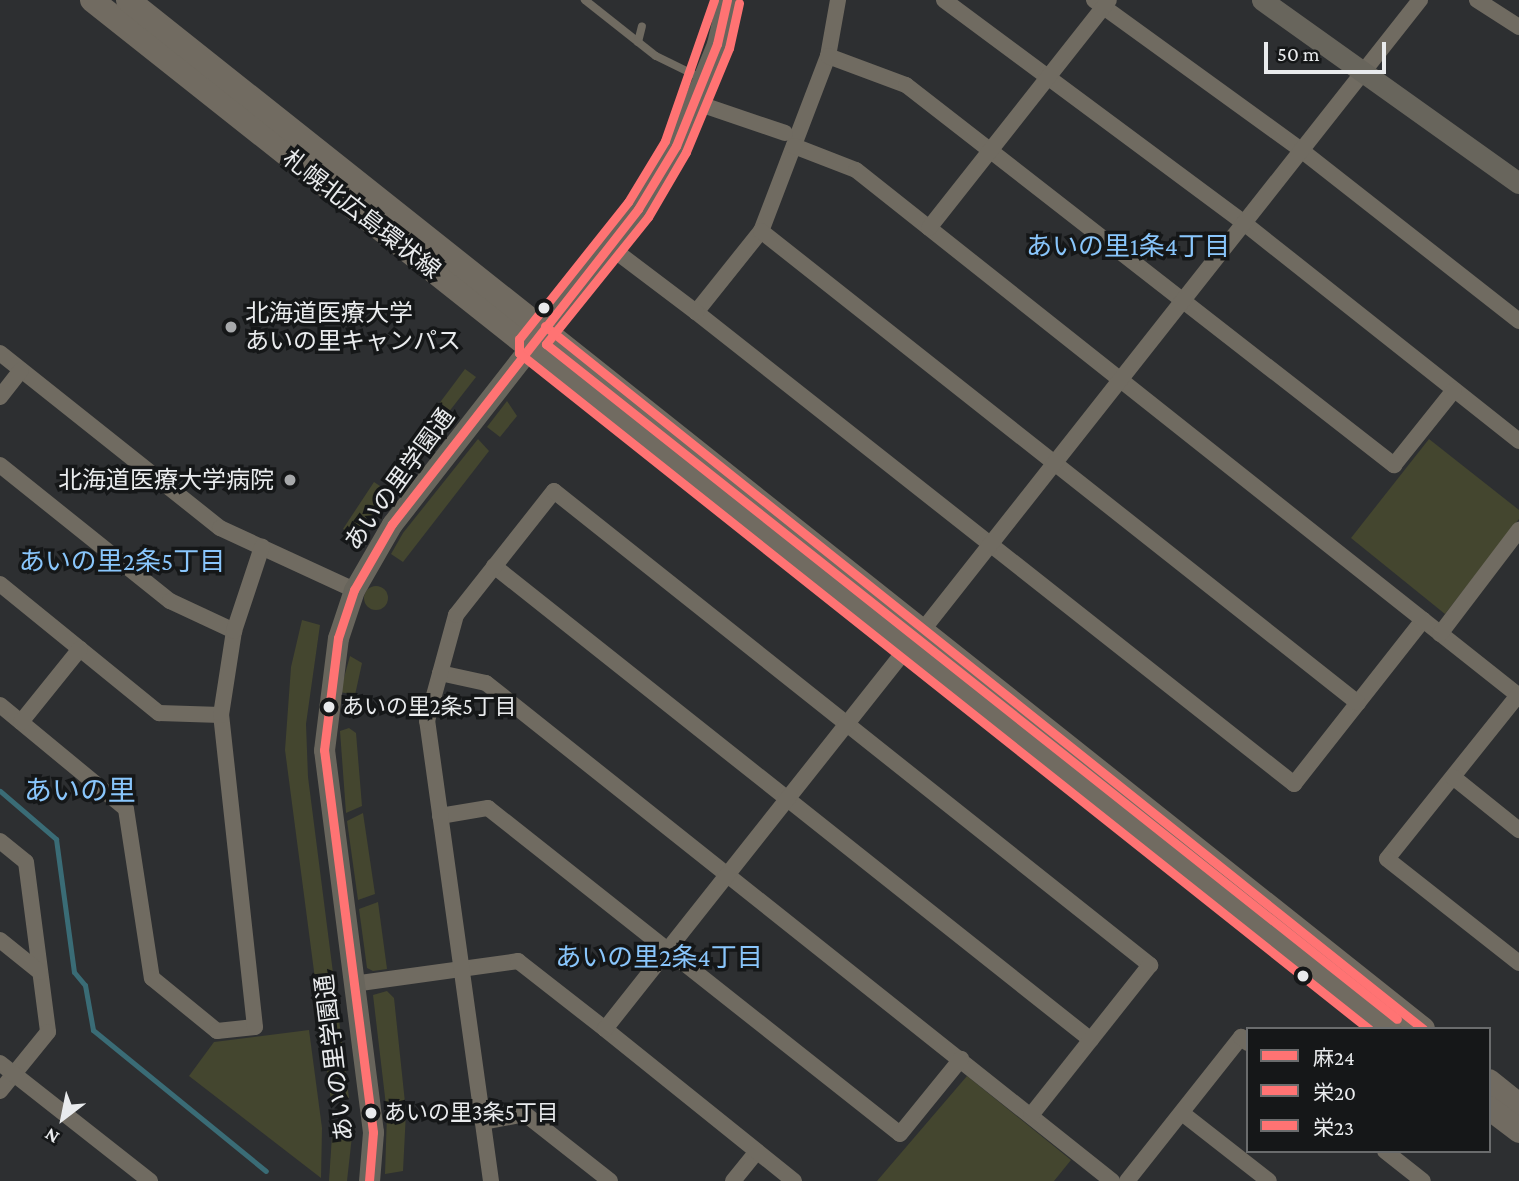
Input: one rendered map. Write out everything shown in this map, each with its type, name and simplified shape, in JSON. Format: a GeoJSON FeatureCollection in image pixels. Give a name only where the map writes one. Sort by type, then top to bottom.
{"type":"FeatureCollection","features":[{"type":"Feature","properties":{"kind":"main road","name":"札幌北広島環状線"},"geometry":{"type":"LineString","coordinates":[[92,0],[537,336]]}},
{"type":"Feature","properties":{"kind":"main road","name":"札幌北広島環状線"},"geometry":{"type":"LineString","coordinates":[[128,0],[537,336],[915,639],[1387,1027]]}},
{"type":"Feature","properties":{"kind":"main road","name":"札幌北広島環状線"},"geometry":{"type":"LineString","coordinates":[[915,639],[1420,1027]]}},
{"type":"Feature","properties":{"kind":"main road"},"geometry":{"type":"LineString","coordinates":[[1491,1084],[1519,1105]]}},
{"type":"Feature","properties":{"kind":"main road"},"geometry":{"type":"LineString","coordinates":[[1491,1110],[1519,1131]]}},
{"type":"Feature","properties":{"kind":"street","name":"あいの里学園通"},"geometry":{"type":"LineString","coordinates":[[369,1181],[373,1132],[324,750],[326,700],[354,590],[392,524],[537,336],[610,247],[676,146],[703,79],[727,0]]}},
{"type":"Feature","properties":{"kind":"street"},"geometry":{"type":"LineString","coordinates":[[696,312],[761,231],[789,140],[828,56],[838,0]]}},
{"type":"Feature","properties":{"kind":"street"},"geometry":{"type":"LineString","coordinates":[[944,0],[1244,223],[1519,441]]}},
{"type":"Feature","properties":{"kind":"street"},"geometry":{"type":"LineString","coordinates":[[1262,0],[1519,183]]}},
{"type":"Feature","properties":{"kind":"street"},"geometry":{"type":"LineString","coordinates":[[605,1029],[849,725],[988,544],[1420,0]]}},
{"type":"Feature","properties":{"kind":"street"},"geometry":{"type":"LineString","coordinates":[[1477,0],[1519,27]]}},
{"type":"Feature","properties":{"kind":"street"},"geometry":{"type":"LineString","coordinates":[[929,228],[1047,78],[1102,2],[1301,150],[1519,321]]}},
{"type":"Feature","properties":{"kind":"street"},"geometry":{"type":"LineString","coordinates":[[828,56],[906,85],[1394,465],[1454,390]]}},
{"type":"Feature","properties":{"kind":"street"},"geometry":{"type":"LineString","coordinates":[[694,102],[856,170],[1519,695],[1387,859],[1519,963]]}},
{"type":"Feature","properties":{"kind":"street"},"geometry":{"type":"LineString","coordinates":[[761,231],[1358,703]]}},
{"type":"Feature","properties":{"kind":"street"},"geometry":{"type":"LineString","coordinates":[[610,247],[1294,784],[1423,620]]}},
{"type":"Feature","properties":{"kind":"street"},"geometry":{"type":"LineString","coordinates":[[0,353],[220,528],[354,590]]}},
{"type":"Feature","properties":{"kind":"street"},"geometry":{"type":"LineString","coordinates":[[0,397],[22,370]]}},
{"type":"Feature","properties":{"kind":"street"},"geometry":{"type":"LineString","coordinates":[[0,466],[170,601],[234,631]]}},
{"type":"Feature","properties":{"kind":"street"},"geometry":{"type":"LineString","coordinates":[[491,1181],[427,721],[456,615],[554,491],[1150,965],[1031,1115]]}},
{"type":"Feature","properties":{"kind":"street"},"geometry":{"type":"LineString","coordinates":[[1440,634],[1519,530]]}},
{"type":"Feature","properties":{"kind":"street"},"geometry":{"type":"LineString","coordinates":[[0,705],[126,809],[152,978],[217,1031],[255,1027],[221,715],[234,631],[262,547]]}},
{"type":"Feature","properties":{"kind":"street"},"geometry":{"type":"LineString","coordinates":[[494,566],[1091,1040]]}},
{"type":"Feature","properties":{"kind":"street"},"geometry":{"type":"LineString","coordinates":[[0,584],[159,713],[221,715]]}},
{"type":"Feature","properties":{"kind":"street"},"geometry":{"type":"LineString","coordinates":[[21,722],[80,649]]}},
{"type":"Feature","properties":{"kind":"street"},"geometry":{"type":"LineString","coordinates":[[440,673],[486,683],[1112,1181]]}},
{"type":"Feature","properties":{"kind":"street"},"geometry":{"type":"LineString","coordinates":[[1453,777],[1519,830]]}},
{"type":"Feature","properties":{"kind":"street"},"geometry":{"type":"LineString","coordinates":[[440,816],[488,808],[900,1134],[961,1059]]}},
{"type":"Feature","properties":{"kind":"street"},"geometry":{"type":"LineString","coordinates":[[0,841],[26,862],[48,1032],[0,1091]]}},
{"type":"Feature","properties":{"kind":"street"},"geometry":{"type":"LineString","coordinates":[[0,940],[40,972]]}},
{"type":"Feature","properties":{"kind":"street"},"geometry":{"type":"LineString","coordinates":[[353,984],[518,961],[794,1181]]}},
{"type":"Feature","properties":{"kind":"street"},"geometry":{"type":"LineString","coordinates":[[1127,1181],[1241,1037],[1246,1041]]}},
{"type":"Feature","properties":{"kind":"street"},"geometry":{"type":"LineString","coordinates":[[0,1063],[150,1181]]}},
{"type":"Feature","properties":{"kind":"street"},"geometry":{"type":"LineString","coordinates":[[1182,1113],[1269,1181]]}},
{"type":"Feature","properties":{"kind":"street"},"geometry":{"type":"LineString","coordinates":[[483,1122],[525,1114],[610,1181]]}},
{"type":"Feature","properties":{"kind":"street"},"geometry":{"type":"LineString","coordinates":[[733,1181],[757,1151]]}},
{"type":"Feature","properties":{"kind":"street"},"geometry":{"type":"LineString","coordinates":[[1388,1153],[1423,1181]]}},
{"type":"Feature","properties":{"kind":"lane"},"geometry":{"type":"LineString","coordinates":[[585,0],[638,42],[703,79]]}},
{"type":"Feature","properties":{"kind":"lane"},"geometry":{"type":"LineString","coordinates":[[638,42],[642,26]]}},
{"type":"Feature","properties":{"kind":"green space"},"geometry":{"type":"Polygon","coordinates":[[[465,369],[476,377],[413,458],[403,452],[465,369]]]}},
{"type":"Feature","properties":{"kind":"green space"},"geometry":{"type":"Polygon","coordinates":[[[507,401],[517,416],[500,437],[487,427],[507,401]]]}},
{"type":"Feature","properties":{"kind":"green space"},"geometry":{"type":"Polygon","coordinates":[[[478,439],[489,451],[403,562],[391,554],[403,533],[478,439]]]}},
{"type":"Feature","properties":{"kind":"green space"},"geometry":{"type":"Polygon","coordinates":[[[1429,439],[1519,510],[1519,519],[1445,614],[1351,538],[1429,439]]]}},
{"type":"Feature","properties":{"kind":"green space"},"geometry":{"type":"Polygon","coordinates":[[[374,482],[386,490],[359,538],[343,529],[374,482]]]}},
{"type":"Feature","properties":{"kind":"green space"},"geometry":{"type":"Polygon","coordinates":[[[376,586],[385,589],[388,598],[385,607],[376,610],[367,607],[364,598],[367,589],[376,586]]]}},
{"type":"Feature","properties":{"kind":"green space"},"geometry":{"type":"Polygon","coordinates":[[[302,620],[320,625],[306,724],[308,777],[349,1098],[331,1101],[285,750],[291,667],[302,620]]]}},
{"type":"Feature","properties":{"kind":"green space"},"geometry":{"type":"Polygon","coordinates":[[[350,656],[362,663],[355,695],[340,692],[350,656]]]}},
{"type":"Feature","properties":{"kind":"green space"},"geometry":{"type":"Polygon","coordinates":[[[349,728],[356,733],[362,806],[346,813],[340,731],[349,728]]]}},
{"type":"Feature","properties":{"kind":"green space"},"geometry":{"type":"Polygon","coordinates":[[[363,813],[375,894],[358,900],[347,821],[363,813]]]}},
{"type":"Feature","properties":{"kind":"green space"},"geometry":{"type":"Polygon","coordinates":[[[378,902],[387,969],[373,971],[367,968],[359,909],[378,902]]]}},
{"type":"Feature","properties":{"kind":"green space"},"geometry":{"type":"Polygon","coordinates":[[[387,991],[394,998],[406,1112],[403,1171],[385,1174],[387,1114],[373,995],[387,991]]]}},
{"type":"Feature","properties":{"kind":"green space"},"geometry":{"type":"Polygon","coordinates":[[[309,1030],[322,1128],[321,1178],[189,1076],[214,1042],[309,1030]]]}},
{"type":"Feature","properties":{"kind":"green space"},"geometry":{"type":"Polygon","coordinates":[[[967,1076],[1071,1160],[1054,1181],[877,1181],[967,1076]]]}},
{"type":"Feature","properties":{"kind":"green space"},"geometry":{"type":"Polygon","coordinates":[[[332,1136],[352,1136],[347,1181],[329,1181],[332,1136]]]}},
{"type":"Feature","properties":{"kind":"waterway"},"geometry":{"type":"LineString","coordinates":[[0,791],[56,839],[74,972],[85,985],[93,1030],[266,1171]]}},
{"type":"Feature","properties":{"kind":"transit line","name":"栄20"},"geometry":{"type":"LineString","coordinates":[[714,0],[665,141],[628,202],[519,339],[519,353],[1366,1027]]}},
{"type":"Feature","properties":{"kind":"transit line","name":"麻24"},"geometry":{"type":"LineString","coordinates":[[369,1181],[373,1132],[324,750],[338,638],[354,590],[392,524],[638,209],[676,146],[717,44],[727,0]]}},
{"type":"Feature","properties":{"kind":"transit line","name":"栄23"},"geometry":{"type":"LineString","coordinates":[[739,3],[729,48],[686,152],[648,217],[546,344],[1397,1019]]}},
{"type":"Feature","properties":{"kind":"transit line","name":"麻24"},"geometry":{"type":"LineString","coordinates":[[545,326],[1421,1027]]}},
{"type":"Feature","properties":{"kind":"place","name":"北海道医療大学 あいの里キャンパス"},"geometry":{"type":"Point","coordinates":[231,327]}},
{"type":"Feature","properties":{"kind":"place","name":"北海道医療大学病院"},"geometry":{"type":"Point","coordinates":[290,480]}},
{"type":"Feature","properties":{"kind":"place","name":"あいの里2条5丁目"},"geometry":{"type":"Point","coordinates":[329,707]}},
{"type":"Feature","properties":{"kind":"place","name":"あいの里3条5丁目"},"geometry":{"type":"Point","coordinates":[371,1113]}},
{"type":"Feature","properties":{"kind":"district","name":"あいの里1条4丁目"},"geometry":{"type":"Point","coordinates":[1128,247]}},
{"type":"Feature","properties":{"kind":"district","name":"あいの里2条5丁目"},"geometry":{"type":"Point","coordinates":[122,562]}},
{"type":"Feature","properties":{"kind":"district","name":"あいの里"},"geometry":{"type":"Point","coordinates":[80,791]}},
{"type":"Feature","properties":{"kind":"district","name":"あいの里2条4丁目"},"geometry":{"type":"Point","coordinates":[659,958]}}]}
